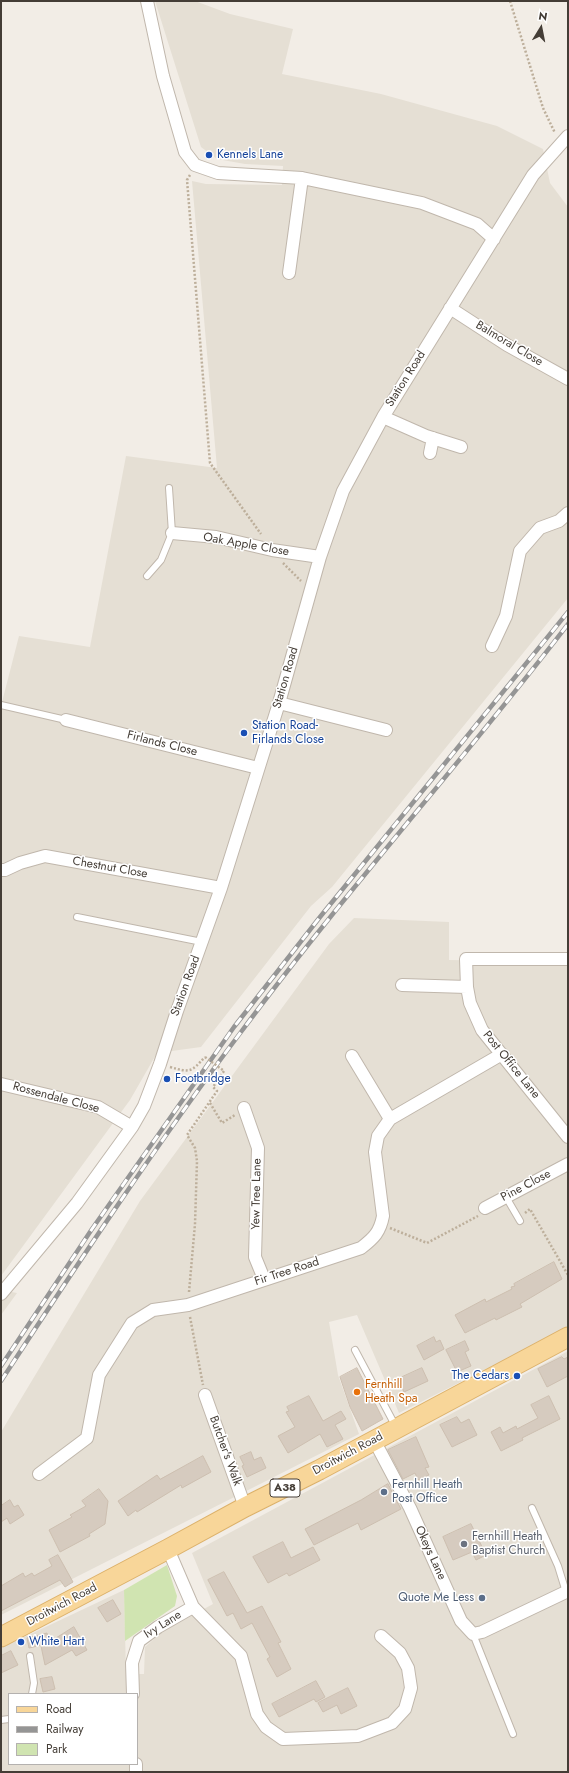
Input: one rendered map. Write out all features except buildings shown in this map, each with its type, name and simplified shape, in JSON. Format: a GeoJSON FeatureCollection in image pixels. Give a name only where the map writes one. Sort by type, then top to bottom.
{"type":"FeatureCollection","features":[{"type":"Feature","properties":{"kind":"main road","name":"Droitwich Road"},"geometry":{"type":"LineString","coordinates":[[1,1637],[568,1337]]}},
{"type":"Feature","properties":{"kind":"street"},"geometry":{"type":"LineString","coordinates":[[147,1],[163,76],[185,152],[195,165],[218,173],[302,178],[422,203],[477,224],[494,239]]}},
{"type":"Feature","properties":{"kind":"street","name":"Station Road"},"geometry":{"type":"LineString","coordinates":[[1,1294],[77,1203],[132,1127],[144,1106],[221,888],[279,704],[320,557],[343,491],[383,417],[532,175],[564,140]]}},
{"type":"Feature","properties":{"kind":"street"},"geometry":{"type":"LineString","coordinates":[[289,273],[302,178]]}},
{"type":"Feature","properties":{"kind":"street","name":"Balmoral Close"},"geometry":{"type":"LineString","coordinates":[[450,308],[507,345],[568,379]]}},
{"type":"Feature","properties":{"kind":"street"},"geometry":{"type":"LineString","coordinates":[[383,417],[433,438],[461,447]]}},
{"type":"Feature","properties":{"kind":"street"},"geometry":{"type":"LineString","coordinates":[[430,453],[433,438]]}},
{"type":"Feature","properties":{"kind":"street"},"geometry":{"type":"LineString","coordinates":[[492,646],[506,616],[520,551],[540,528],[559,521],[568,513]]}},
{"type":"Feature","properties":{"kind":"street","name":"Oak Apple Close"},"geometry":{"type":"LineString","coordinates":[[172,533],[216,537],[272,550],[320,557]]}},
{"type":"Feature","properties":{"kind":"street"},"geometry":{"type":"LineString","coordinates":[[279,704],[386,730]]}},
{"type":"Feature","properties":{"kind":"street","name":"Firlands Close"},"geometry":{"type":"LineString","coordinates":[[66,720],[258,768]]}},
{"type":"Feature","properties":{"kind":"street","name":"Chestnut Close"},"geometry":{"type":"LineString","coordinates":[[1,870],[5,870],[20,863],[45,856],[221,888]]}},
{"type":"Feature","properties":{"kind":"street","name":"Post Office Lane"},"geometry":{"type":"LineString","coordinates":[[568,959],[466,959],[467,987],[470,1003],[482,1030],[568,1136]]}},
{"type":"Feature","properties":{"kind":"street"},"geometry":{"type":"LineString","coordinates":[[402,985],[467,987]]}},
{"type":"Feature","properties":{"kind":"street"},"geometry":{"type":"LineString","coordinates":[[381,1225],[383,1216],[382,1199],[375,1152],[378,1136],[390,1119],[502,1054]]}},
{"type":"Feature","properties":{"kind":"street"},"geometry":{"type":"LineString","coordinates":[[352,1056],[390,1119]]}},
{"type":"Feature","properties":{"kind":"street","name":"Rossendale Close"},"geometry":{"type":"LineString","coordinates":[[1,1084],[98,1107],[132,1127]]}},
{"type":"Feature","properties":{"kind":"street","name":"Yew Tree Lane"},"geometry":{"type":"LineString","coordinates":[[244,1108],[258,1148],[255,1257],[264,1279]]}},
{"type":"Feature","properties":{"kind":"street","name":"Pine Close"},"geometry":{"type":"LineString","coordinates":[[485,1208],[568,1164]]}},
{"type":"Feature","properties":{"kind":"street","name":"Fir Tree Road"},"geometry":{"type":"LineString","coordinates":[[39,1474],[87,1438],[100,1375],[132,1323],[153,1310],[188,1305],[361,1248],[374,1238],[381,1225]]}},
{"type":"Feature","properties":{"kind":"street","name":"Butcher's Walk"},"geometry":{"type":"LineString","coordinates":[[205,1395],[245,1507]]}},
{"type":"Feature","properties":{"kind":"street","name":"Okeys Lane"},"geometry":{"type":"LineString","coordinates":[[374,1440],[410,1508],[462,1621],[473,1634]]}},
{"type":"Feature","properties":{"kind":"street"},"geometry":{"type":"LineString","coordinates":[[168,1549],[193,1607],[241,1656],[257,1714],[266,1727],[283,1739],[358,1736],[392,1724],[405,1709],[411,1688],[408,1668],[400,1653],[381,1636]]}},
{"type":"Feature","properties":{"kind":"street"},"geometry":{"type":"LineString","coordinates":[[473,1634],[482,1632],[567,1591]]}},
{"type":"Feature","properties":{"kind":"street","name":"Ivy Lane"},"geometry":{"type":"LineString","coordinates":[[133,1693],[132,1663],[139,1641],[158,1627],[193,1607]]}},
{"type":"Feature","properties":{"kind":"lane"},"geometry":{"type":"LineString","coordinates":[[147,576],[161,560],[172,533],[168,488]]}},
{"type":"Feature","properties":{"kind":"lane"},"geometry":{"type":"LineString","coordinates":[[1,705],[66,720]]}},
{"type":"Feature","properties":{"kind":"lane"},"geometry":{"type":"LineString","coordinates":[[77,917],[202,942]]}},
{"type":"Feature","properties":{"kind":"lane"},"geometry":{"type":"LineString","coordinates":[[506,1197],[519,1219]]}},
{"type":"Feature","properties":{"kind":"lane"},"geometry":{"type":"LineString","coordinates":[[355,1350],[397,1428]]}},
{"type":"Feature","properties":{"kind":"lane"},"geometry":{"type":"LineString","coordinates":[[532,1508],[558,1566],[567,1591]]}},
{"type":"Feature","properties":{"kind":"lane"},"geometry":{"type":"LineString","coordinates":[[473,1634],[513,1734]]}},
{"type":"Feature","properties":{"kind":"lane"},"geometry":{"type":"LineString","coordinates":[[30,1656],[34,1683],[32,1693]]}},
{"type":"Feature","properties":{"kind":"path"},"geometry":{"type":"LineString","coordinates":[[510,1],[543,108],[564,140]]}},
{"type":"Feature","properties":{"kind":"path"},"geometry":{"type":"LineString","coordinates":[[195,165],[187,180],[210,463],[272,550],[288,570],[311,592]]}},
{"type":"Feature","properties":{"kind":"path"},"geometry":{"type":"LineString","coordinates":[[160,1064],[184,1071],[194,1069],[205,1057],[224,1071],[213,1087],[217,1091],[187,1135],[195,1148],[196,1161],[194,1224],[188,1305],[205,1395]]}},
{"type":"Feature","properties":{"kind":"path"},"geometry":{"type":"LineString","coordinates":[[210,1103],[222,1123],[244,1108]]}},
{"type":"Feature","properties":{"kind":"path"},"geometry":{"type":"LineString","coordinates":[[381,1225],[427,1243],[478,1216],[485,1208]]}},
{"type":"Feature","properties":{"kind":"path"},"geometry":{"type":"LineString","coordinates":[[519,1219],[530,1209],[568,1275]]}},
{"type":"Feature","properties":{"kind":"shaded area"},"geometry":{"type":"Polygon","coordinates":[[[155,1],[195,1],[230,14],[293,29],[282,74],[381,94],[497,126],[543,149],[550,183],[568,207],[568,598],[332,887],[311,906],[201,1047],[157,1053],[130,1100],[1,1276],[1,706],[19,636],[90,647],[126,456],[217,468],[192,181],[206,184],[282,185],[283,166],[245,164],[217,159],[201,147],[155,1]]]}},
{"type":"Feature","properties":{"kind":"shaded area"},"geometry":{"type":"Polygon","coordinates":[[[354,918],[449,922],[449,960],[568,962],[568,1328],[399,1413],[357,1315],[329,1322],[338,1375],[359,1434],[1,1615],[1,1432],[140,1201],[329,944],[354,918]]]}},
{"type":"Feature","properties":{"kind":"shaded area"},"geometry":{"type":"Polygon","coordinates":[[[1,1290],[17,1293],[1,1315],[1,1290]]]}},
{"type":"Feature","properties":{"kind":"shaded area"},"geometry":{"type":"Polygon","coordinates":[[[568,1351],[568,1772],[1,1772],[1,1648],[124,1590],[126,1674],[144,1674],[145,1647],[162,1632],[213,1604],[192,1553],[568,1351]]]}},
{"type":"Feature","properties":{"kind":"green space"},"geometry":{"type":"Polygon","coordinates":[[[167,1565],[177,1596],[175,1606],[125,1641],[124,1590],[167,1565]]]}},
{"type":"Feature","properties":{"kind":"railway"},"geometry":{"type":"LineString","coordinates":[[1,1366],[92,1229],[234,1027],[320,917],[568,612]]}},
{"type":"Feature","properties":{"kind":"railway"},"geometry":{"type":"LineString","coordinates":[[1,1381],[148,1161],[241,1032],[321,929],[487,726],[568,624]]}},
{"type":"Feature","properties":{"kind":"place","name":"Kennels Lane"},"geometry":{"type":"Point","coordinates":[209,155]}},
{"type":"Feature","properties":{"kind":"place","name":"Station Road- Firlands Close"},"geometry":{"type":"Point","coordinates":[244,733]}},
{"type":"Feature","properties":{"kind":"place","name":"Footbridge"},"geometry":{"type":"Point","coordinates":[167,1079]}},
{"type":"Feature","properties":{"kind":"place","name":"The Cedars"},"geometry":{"type":"Point","coordinates":[517,1376]}},
{"type":"Feature","properties":{"kind":"place","name":"Fernhill Heath Spa"},"geometry":{"type":"Point","coordinates":[357,1392]}},
{"type":"Feature","properties":{"kind":"place","name":"Fernhill Heath Post Office"},"geometry":{"type":"Point","coordinates":[384,1492]}},
{"type":"Feature","properties":{"kind":"place","name":"Fernhill Heath Baptist Church"},"geometry":{"type":"Point","coordinates":[464,1544]}},
{"type":"Feature","properties":{"kind":"place","name":"Quote Me Less"},"geometry":{"type":"Point","coordinates":[482,1598]}},
{"type":"Feature","properties":{"kind":"place","name":"White Hart"},"geometry":{"type":"Point","coordinates":[21,1642]}}]}
